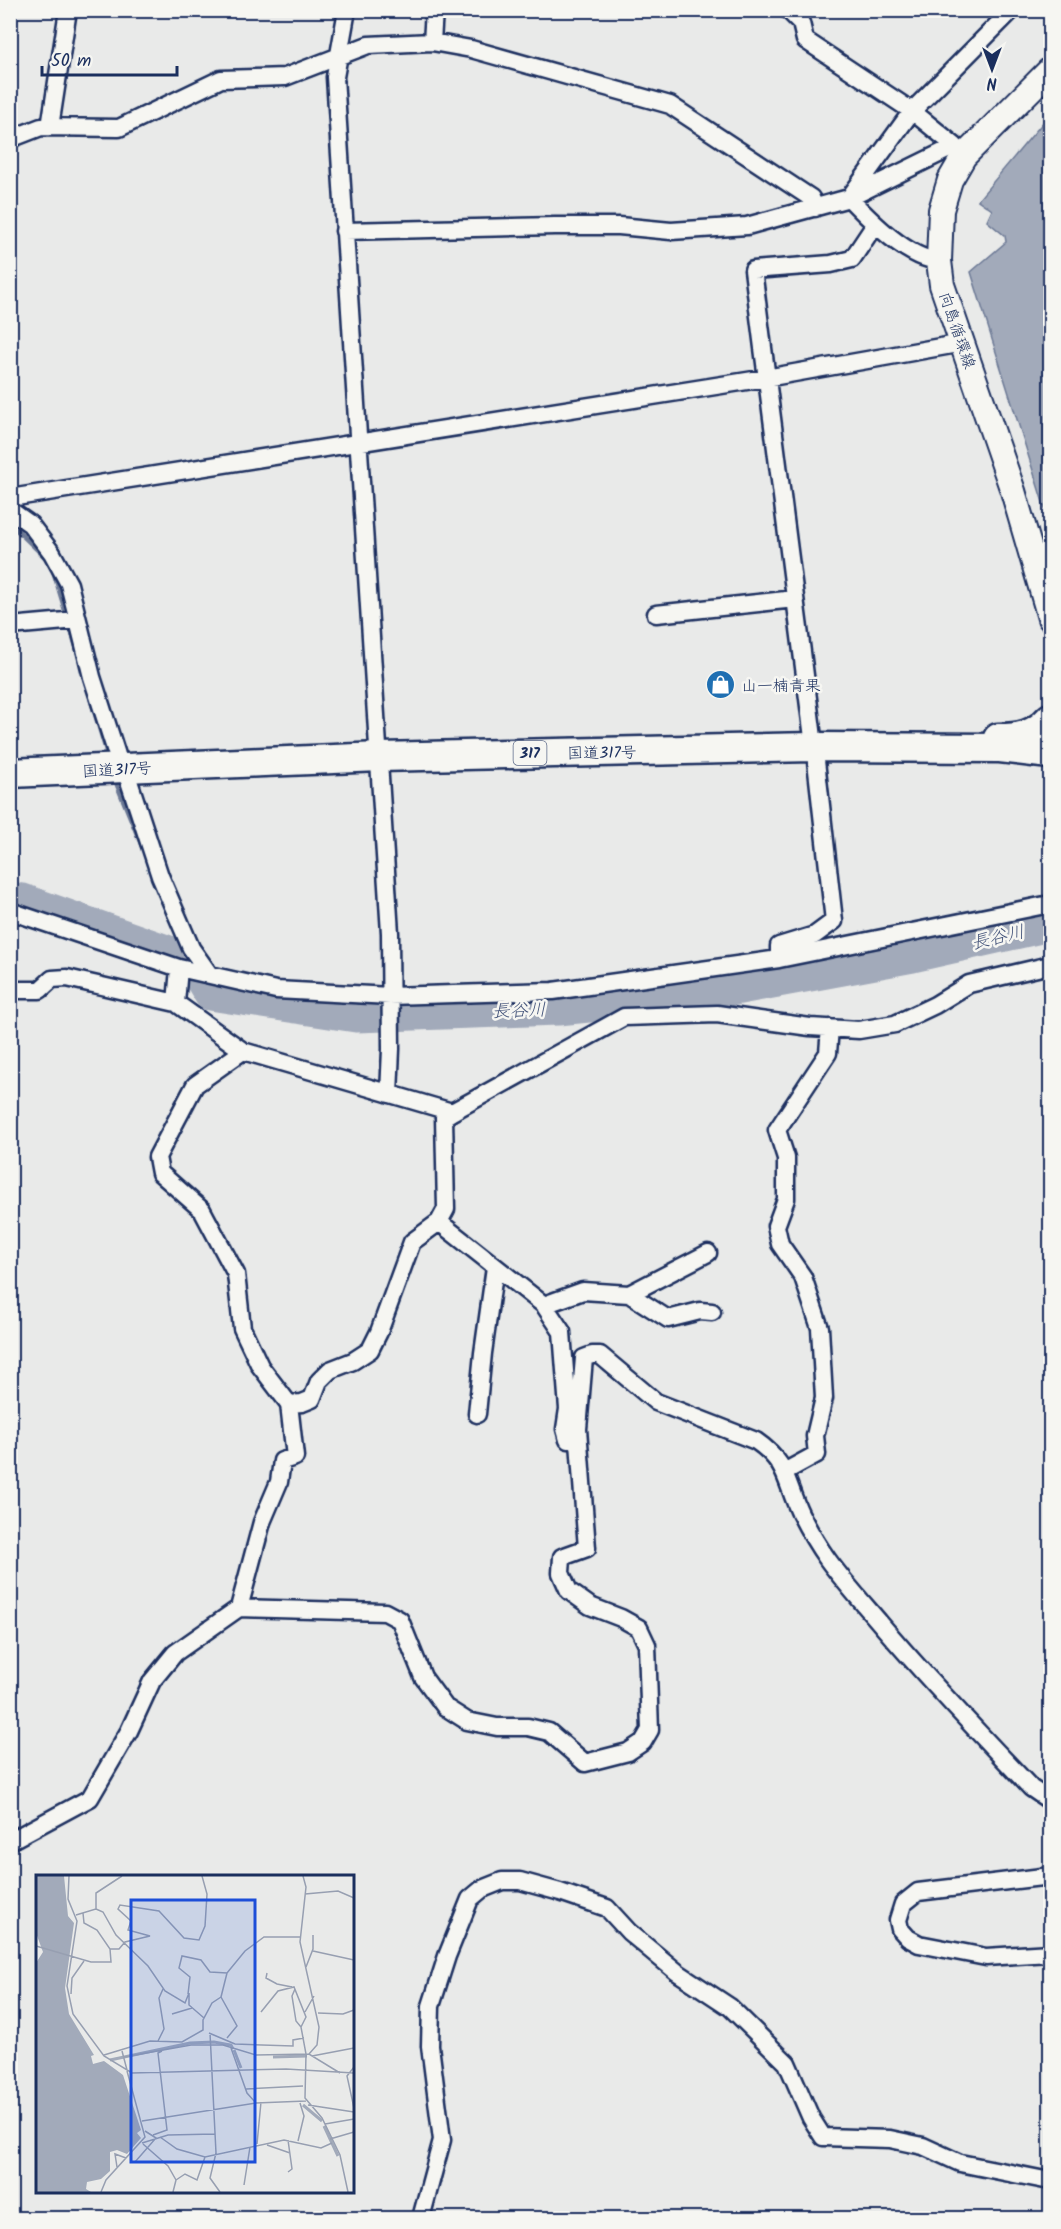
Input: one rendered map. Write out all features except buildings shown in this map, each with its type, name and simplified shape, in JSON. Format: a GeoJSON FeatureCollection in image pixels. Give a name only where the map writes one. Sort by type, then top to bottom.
{"type":"FeatureCollection","features":[{"type":"Feature","properties":{"kind":"highway"},"geometry":{"type":"LineString","coordinates":[[813,747],[908,737],[1019,738],[1038,731],[1050,718]]}},
{"type":"Feature","properties":{"kind":"highway","name":"国道317号"},"geometry":{"type":"LineString","coordinates":[[10,773],[380,757],[813,747],[999,748],[1050,753]]}},
{"type":"Feature","properties":{"kind":"main road","name":"向島循環線"},"geometry":{"type":"LineString","coordinates":[[1050,70],[960,151],[941,210],[939,261],[942,285],[1013,491],[1050,618]]}},
{"type":"Feature","properties":{"kind":"street"},"geometry":{"type":"LineString","coordinates":[[50,127],[68,10]]}},
{"type":"Feature","properties":{"kind":"street"},"geometry":{"type":"LineString","coordinates":[[346,10],[334,77],[390,933],[389,1094]]}},
{"type":"Feature","properties":{"kind":"street"},"geometry":{"type":"LineString","coordinates":[[432,42],[434,10]]}},
{"type":"Feature","properties":{"kind":"street"},"geometry":{"type":"LineString","coordinates":[[345,231],[555,226],[619,226],[671,231],[747,226],[849,198],[960,151],[912,111],[806,40],[801,23],[788,10]]}},
{"type":"Feature","properties":{"kind":"street"},"geometry":{"type":"LineString","coordinates":[[849,198],[912,111],[1002,14]]}},
{"type":"Feature","properties":{"kind":"street"},"geometry":{"type":"LineString","coordinates":[[10,139],[41,127],[119,128],[221,79],[285,77],[368,45],[432,42],[471,49],[670,105],[811,198],[815,208]]}},
{"type":"Feature","properties":{"kind":"street"},"geometry":{"type":"LineString","coordinates":[[849,198],[874,226],[927,260],[939,261]]}},
{"type":"Feature","properties":{"kind":"street"},"geometry":{"type":"LineString","coordinates":[[779,959],[779,946],[815,935],[834,921],[753,270],[831,264],[852,259],[874,226]]}},
{"type":"Feature","properties":{"kind":"street"},"geometry":{"type":"LineString","coordinates":[[10,498],[766,378],[963,343]]}},
{"type":"Feature","properties":{"kind":"street"},"geometry":{"type":"LineString","coordinates":[[10,510],[30,524],[52,553],[69,584],[96,688],[174,911],[191,948],[210,975]]}},
{"type":"Feature","properties":{"kind":"street"},"geometry":{"type":"LineString","coordinates":[[656,614],[795,599]]}},
{"type":"Feature","properties":{"kind":"street"},"geometry":{"type":"LineString","coordinates":[[10,626],[77,620]]}},
{"type":"Feature","properties":{"kind":"street"},"geometry":{"type":"LineString","coordinates":[[10,911],[178,968],[276,990],[390,1000],[553,991],[779,959],[1050,904]]}},
{"type":"Feature","properties":{"kind":"street"},"geometry":{"type":"LineString","coordinates":[[289,1404],[312,1400],[319,1381],[330,1370],[353,1361],[370,1350],[379,1332],[411,1242],[439,1222],[446,1209],[444,1117],[452,1112],[624,1017],[717,1014],[859,1030],[895,1024],[935,1005],[969,984],[1050,965]]}},
{"type":"Feature","properties":{"kind":"street"},"geometry":{"type":"LineString","coordinates":[[176,1003],[178,968]]}},
{"type":"Feature","properties":{"kind":"street"},"geometry":{"type":"LineString","coordinates":[[10,990],[40,990],[52,979],[67,978],[176,1003],[243,1051],[452,1112]]}},
{"type":"Feature","properties":{"kind":"street"},"geometry":{"type":"LineString","coordinates":[[784,1472],[817,1454],[815,1436],[824,1398],[820,1328],[803,1277],[780,1244],[776,1226],[786,1199],[786,1158],[777,1130],[828,1053],[830,1028]]}},
{"type":"Feature","properties":{"kind":"street"},"geometry":{"type":"LineString","coordinates":[[239,1608],[262,1522],[279,1482],[282,1461],[295,1457],[289,1404],[260,1366],[242,1328],[236,1274],[202,1210],[160,1173],[157,1157],[195,1085],[243,1051]]}},
{"type":"Feature","properties":{"kind":"street"},"geometry":{"type":"LineString","coordinates":[[439,1222],[544,1305],[562,1332],[568,1409],[565,1429],[568,1440],[572,1439],[578,1429]]}},
{"type":"Feature","properties":{"kind":"street"},"geometry":{"type":"LineString","coordinates":[[629,1294],[708,1253]]}},
{"type":"Feature","properties":{"kind":"street"},"geometry":{"type":"LineString","coordinates":[[477,1414],[495,1267]]}},
{"type":"Feature","properties":{"kind":"street"},"geometry":{"type":"LineString","coordinates":[[544,1305],[584,1291],[629,1294],[668,1320],[700,1311],[712,1312]]}},
{"type":"Feature","properties":{"kind":"street"},"geometry":{"type":"LineString","coordinates":[[10,1840],[90,1798],[129,1731],[152,1681],[175,1653],[239,1608],[385,1612],[400,1620],[423,1677],[445,1707],[467,1721],[497,1727],[528,1727],[549,1732],[585,1763],[628,1752],[643,1742],[650,1730],[651,1711],[647,1645],[639,1628],[590,1606],[569,1591],[561,1573],[561,1557],[587,1548],[578,1429],[584,1358],[592,1355],[600,1355],[656,1402],[756,1442],[773,1455],[784,1472],[800,1513],[828,1559],[851,1589],[919,1669],[1031,1788],[1050,1801]]}},
{"type":"Feature","properties":{"kind":"street"},"geometry":{"type":"LineString","coordinates":[[1050,1876],[918,1892],[903,1904],[898,1920],[900,1929],[908,1938],[919,1944],[986,1958],[1050,1953]]}},
{"type":"Feature","properties":{"kind":"street"},"geometry":{"type":"LineString","coordinates":[[421,2218],[442,2140],[430,2046],[431,2006],[447,1956],[470,1899],[482,1889],[502,1881],[530,1884],[607,1908],[628,1932],[677,1972],[730,2007],[787,2063],[811,2118],[823,2136],[890,2139],[923,2146],[960,2163],[1050,2181]]}},
{"type":"Feature","properties":{"kind":"water"},"geometry":{"type":"Polygon","coordinates":[[[1050,114],[1050,525],[971,272],[1006,242],[1005,236],[987,221],[992,210],[978,200],[1050,114]]]}},
{"type":"Feature","properties":{"kind":"waterway"},"geometry":{"type":"LineString","coordinates":[[10,527],[18,531],[47,559]]}},
{"type":"Feature","properties":{"kind":"waterway"},"geometry":{"type":"LineString","coordinates":[[54,573],[79,656]]}},
{"type":"Feature","properties":{"kind":"waterway"},"geometry":{"type":"LineString","coordinates":[[91,700],[109,760]]}},
{"type":"Feature","properties":{"kind":"waterway"},"geometry":{"type":"LineString","coordinates":[[114,777],[142,846]]}},
{"type":"Feature","properties":{"kind":"waterway","name":"長谷川"},"geometry":{"type":"LineString","coordinates":[[10,899],[23,900],[189,959],[210,994],[356,1016],[558,1009],[702,995],[913,956],[1050,925]]}},
{"type":"Feature","properties":{"kind":"place","name":"山一楠青果"},"geometry":{"type":"Point","coordinates":[720,685]}}]}
